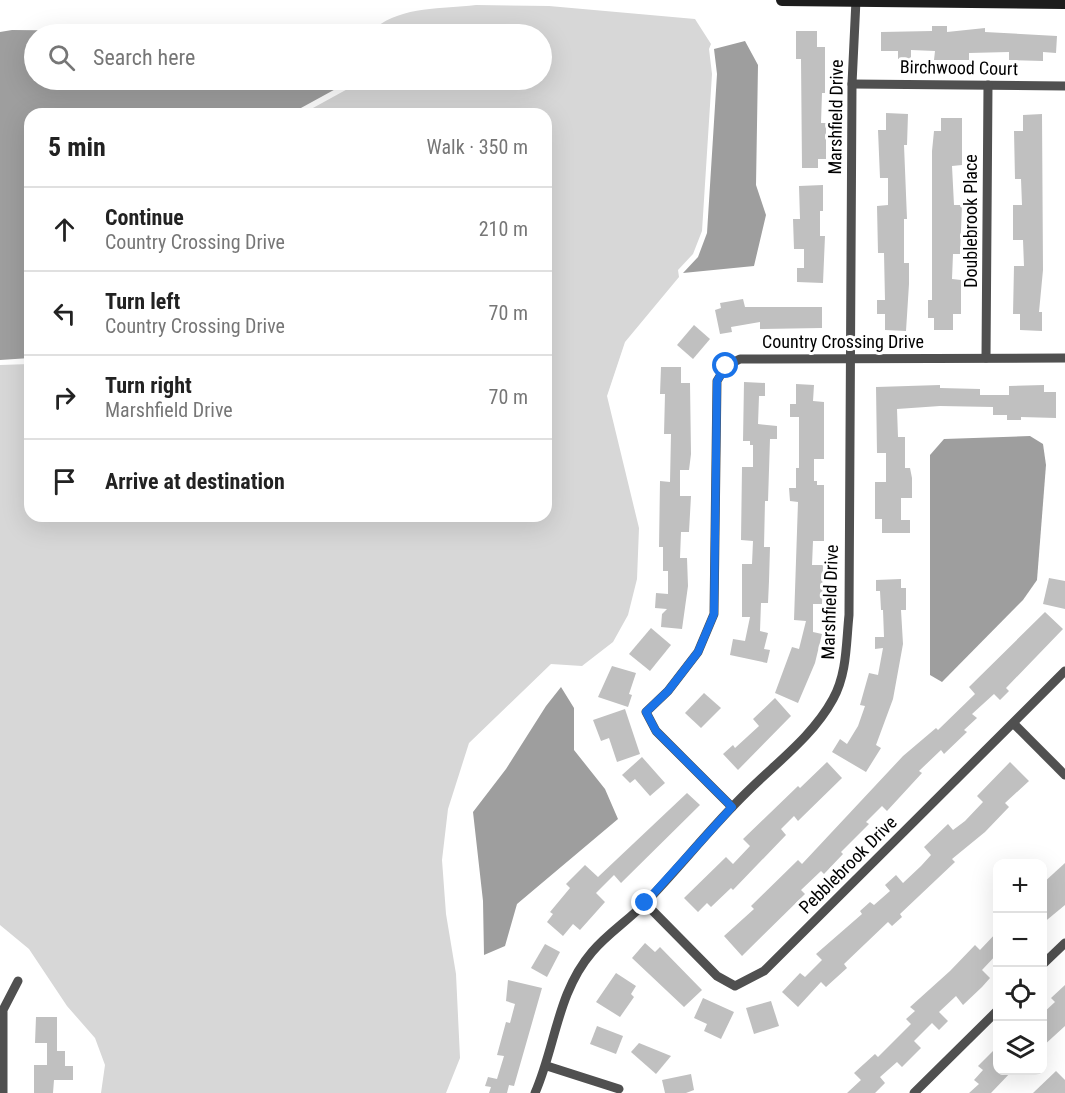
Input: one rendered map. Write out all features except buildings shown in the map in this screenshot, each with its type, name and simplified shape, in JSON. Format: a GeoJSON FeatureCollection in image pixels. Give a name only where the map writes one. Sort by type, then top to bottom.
{"type":"FeatureCollection","features":[{"type":"Feature","properties":{"kind":"street"},"geometry":{"type":"LineString","coordinates":[[782,0],[1065,3]]}},
{"type":"Feature","properties":{"kind":"street","name":"Marshfield Drive"},"geometry":{"type":"LineString","coordinates":[[535,1093],[547,1066],[558,1013],[573,979],[593,951],[645,903],[732,807],[818,723],[834,698],[844,670],[849,615],[852,84],[856,0]]}},
{"type":"Feature","properties":{"kind":"street","name":"Birchwood Court"},"geometry":{"type":"LineString","coordinates":[[852,84],[1065,86]]}},
{"type":"Feature","properties":{"kind":"street","name":"Doublebrook Place"},"geometry":{"type":"LineString","coordinates":[[986,358],[988,85]]}},
{"type":"Feature","properties":{"kind":"street","name":"Country Crossing Drive"},"geometry":{"type":"LineString","coordinates":[[732,807],[656,731],[646,712],[668,691],[698,652],[714,614],[717,381],[726,366],[740,359],[1065,358]]}},
{"type":"Feature","properties":{"kind":"street","name":"Pebblebrook Drive"},"geometry":{"type":"LineString","coordinates":[[645,903],[717,976],[735,986],[764,971],[1065,671]]}},
{"type":"Feature","properties":{"kind":"street"},"geometry":{"type":"LineString","coordinates":[[1014,724],[1065,775]]}},
{"type":"Feature","properties":{"kind":"street"},"geometry":{"type":"LineString","coordinates":[[1047,960],[1065,943]]}},
{"type":"Feature","properties":{"kind":"street"},"geometry":{"type":"LineString","coordinates":[[3,1093],[3,1010],[18,981]]}},
{"type":"Feature","properties":{"kind":"street"},"geometry":{"type":"LineString","coordinates":[[914,1093],[993,1015]]}},
{"type":"Feature","properties":{"kind":"street"},"geometry":{"type":"LineString","coordinates":[[547,1066],[619,1089]]}},
{"type":"Feature","properties":{"kind":"shaded area"},"geometry":{"type":"Polygon","coordinates":[[[476,5],[549,6],[695,19],[711,44],[709,49],[712,74],[702,231],[693,254],[678,270],[679,277],[625,342],[607,396],[639,528],[637,579],[628,615],[613,642],[582,666],[551,664],[469,743],[448,809],[442,860],[446,914],[456,974],[460,1058],[446,1093],[101,1093],[105,1065],[95,1038],[67,1006],[29,949],[0,925],[0,365],[24,364],[24,522],[552,522],[552,108],[313,108],[346,90],[552,90],[552,24],[381,24],[410,12],[476,5]]]}},
{"type":"Feature","properties":{"kind":"shaded area"},"geometry":{"type":"Polygon","coordinates":[[[24,30],[24,90],[334,90],[301,108],[24,108],[24,358],[0,360],[0,32],[24,30]]]}},
{"type":"Feature","properties":{"kind":"shaded area"},"geometry":{"type":"Polygon","coordinates":[[[745,41],[758,65],[756,185],[766,215],[754,266],[683,273],[698,257],[707,233],[717,74],[714,49],[745,41]]]}},
{"type":"Feature","properties":{"kind":"shaded area"},"geometry":{"type":"Polygon","coordinates":[[[1030,436],[1043,444],[1046,465],[1037,580],[1023,600],[942,682],[930,675],[930,455],[944,439],[1030,436]]]}},
{"type":"Feature","properties":{"kind":"shaded area"},"geometry":{"type":"Polygon","coordinates":[[[561,687],[574,708],[574,750],[605,789],[618,819],[517,904],[505,946],[484,955],[483,901],[473,812],[506,769],[546,706],[561,687]]]}},
{"type":"Feature","properties":{"kind":"route"},"geometry":{"type":"LineString","coordinates":[[645,903],[732,807],[656,731],[646,712],[668,691],[698,652],[714,614],[717,381],[726,366]]}}]}
